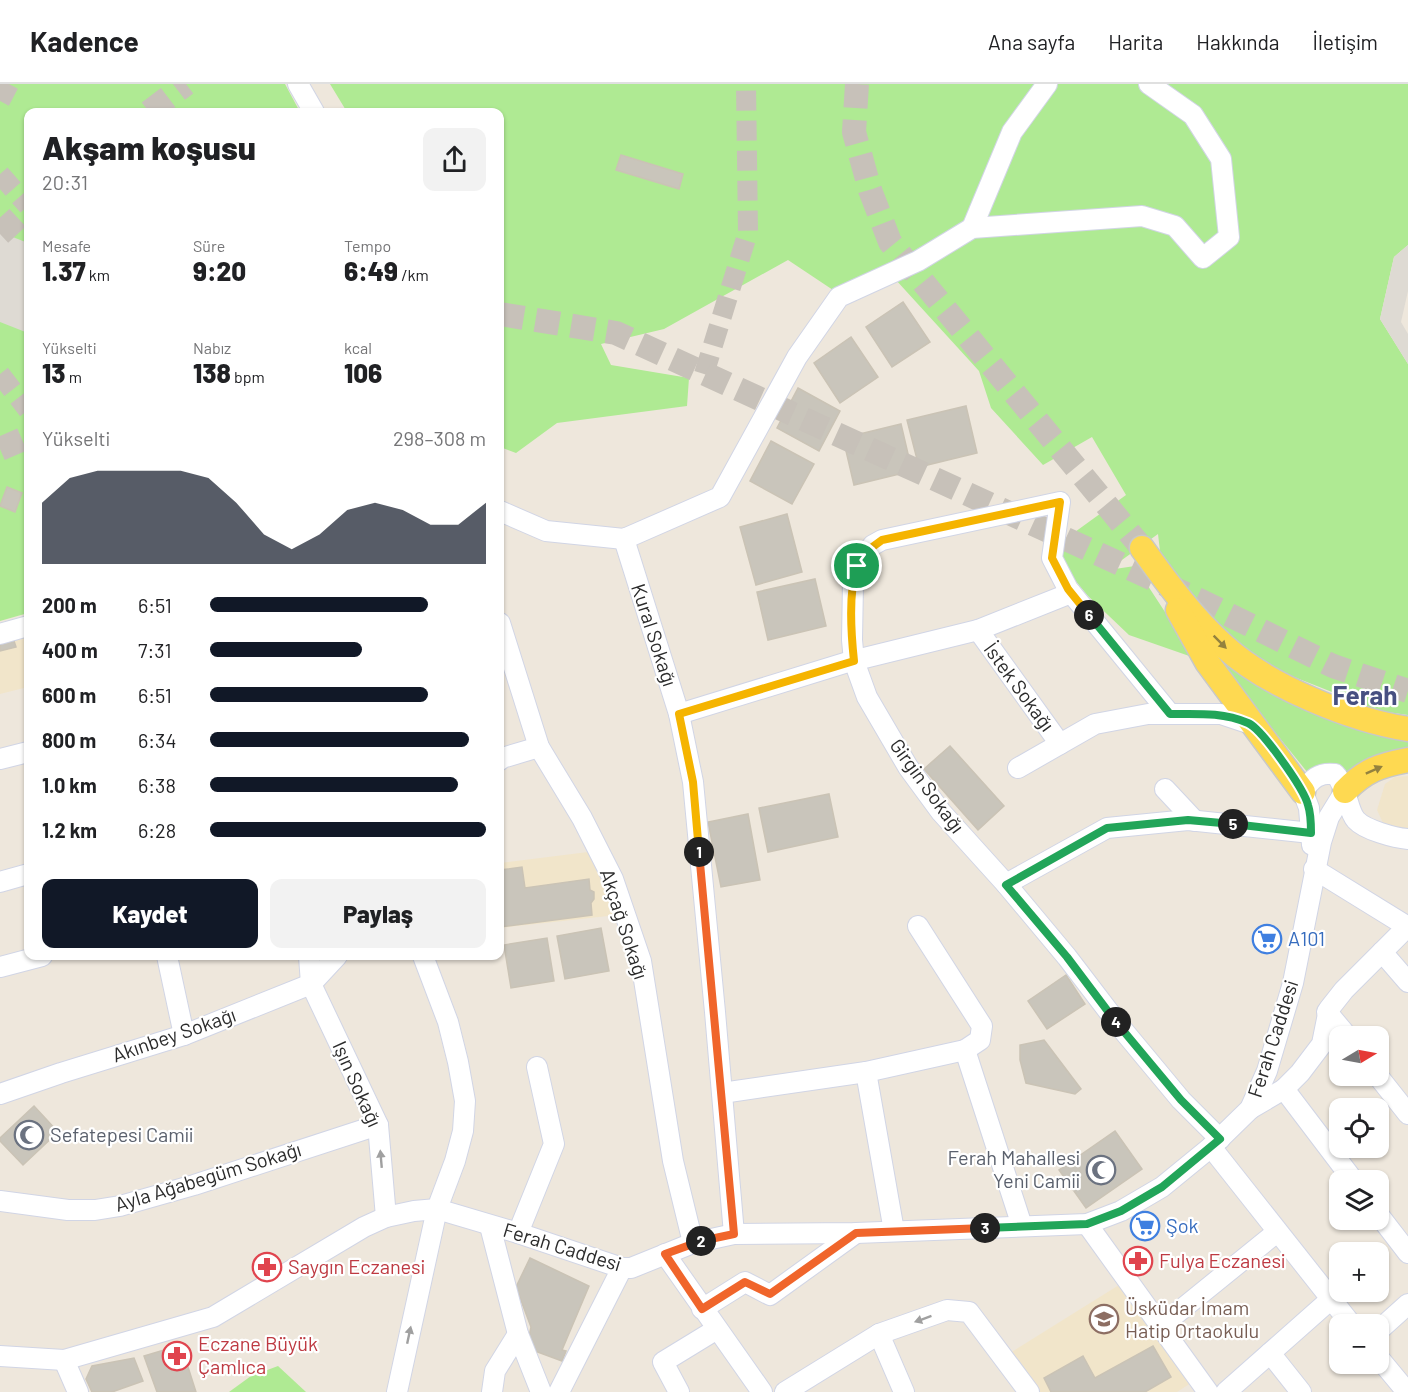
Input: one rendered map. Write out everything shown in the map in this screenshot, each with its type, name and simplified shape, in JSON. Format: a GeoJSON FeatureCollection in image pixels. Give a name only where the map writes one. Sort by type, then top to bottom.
{"type":"FeatureCollection","features":[{"type":"Feature","properties":{"kind":"main road"},"geometry":{"type":"LineString","coordinates":[[1303,792],[1296,779],[1251,724],[1196,645],[1142,548],[1190,612],[1226,648],[1261,673],[1342,712],[1385,726],[1408,729]]}},
{"type":"Feature","properties":{"kind":"main road"},"geometry":{"type":"LineString","coordinates":[[1345,791],[1359,777],[1386,764],[1408,760]]}},
{"type":"Feature","properties":{"kind":"street"},"geometry":{"type":"LineString","coordinates":[[298,84],[312,108]]}},
{"type":"Feature","properties":{"kind":"street"},"geometry":{"type":"LineString","coordinates":[[972,228],[1012,132],[1047,84]]}},
{"type":"Feature","properties":{"kind":"street"},"geometry":{"type":"LineString","coordinates":[[504,513],[546,531],[624,539],[720,497],[796,357],[839,297],[918,261],[972,228],[1143,216],[1175,226],[1203,258],[1229,237],[1221,159],[1193,115],[1149,84]]}},
{"type":"Feature","properties":{"kind":"street","name":"Girgin Sokağı"},"geometry":{"type":"LineString","coordinates":[[1071,593],[1052,558],[1060,502],[882,540],[873,545],[857,566],[853,583],[854,661],[867,697],[908,767],[941,812],[1067,957],[1122,1029],[1181,1100],[1215,1143],[1277,1232],[1329,1299]]}},
{"type":"Feature","properties":{"kind":"street","name":"Kural Sokağı"},"geometry":{"type":"LineString","coordinates":[[624,539],[679,714],[693,782],[734,1234]]}},
{"type":"Feature","properties":{"kind":"street"},"geometry":{"type":"LineString","coordinates":[[679,714],[854,661],[978,630],[1071,593],[1170,714]]}},
{"type":"Feature","properties":{"kind":"street"},"geometry":{"type":"LineString","coordinates":[[0,634],[24,628]]}},
{"type":"Feature","properties":{"kind":"street","name":"İstek Sokağı"},"geometry":{"type":"LineString","coordinates":[[978,630],[1060,744]]}},
{"type":"Feature","properties":{"kind":"street","name":"Akçağ Sokağı"},"geometry":{"type":"LineString","coordinates":[[504,636],[539,747],[582,818],[613,879],[641,961],[674,1161],[693,1243]]}},
{"type":"Feature","properties":{"kind":"street"},"geometry":{"type":"LineString","coordinates":[[1018,768],[1095,724],[1148,714],[1221,714],[1251,724]]}},
{"type":"Feature","properties":{"kind":"street"},"geometry":{"type":"LineString","coordinates":[[504,757],[539,747]]}},
{"type":"Feature","properties":{"kind":"street"},"geometry":{"type":"LineString","coordinates":[[0,759],[24,753]]}},
{"type":"Feature","properties":{"kind":"street"},"geometry":{"type":"LineString","coordinates":[[1250,1109],[1284,1089],[1300,1072],[1322,1044],[1327,1012],[1344,990],[1408,927],[1314,869],[1310,808],[1303,792],[1312,779],[1326,773],[1335,774],[1342,782],[1355,820],[1369,828],[1397,838],[1408,839]]}},
{"type":"Feature","properties":{"kind":"street"},"geometry":{"type":"LineString","coordinates":[[1165,789],[1194,821]]}},
{"type":"Feature","properties":{"kind":"street","name":"Ferah Caddesi"},"geometry":{"type":"LineString","coordinates":[[0,1356],[64,1360],[213,1317],[364,1227],[386,1217],[414,1211],[437,1209],[622,1268],[631,1268],[693,1243],[734,1234],[856,1233],[1087,1224],[1121,1211],[1162,1187],[1215,1143],[1250,1109],[1267,1071],[1293,983],[1314,869],[1329,817],[1345,791]]}},
{"type":"Feature","properties":{"kind":"street"},"geometry":{"type":"LineString","coordinates":[[1006,885],[1107,828],[1194,821],[1311,833]]}},
{"type":"Feature","properties":{"kind":"street"},"geometry":{"type":"LineString","coordinates":[[0,882],[24,875]]}},
{"type":"Feature","properties":{"kind":"street"},"geometry":{"type":"LineString","coordinates":[[722,1093],[866,1072],[965,1050],[980,1040],[982,1026],[918,926]]}},
{"type":"Feature","properties":{"kind":"street"},"geometry":{"type":"LineString","coordinates":[[1382,952],[1408,981]]}},
{"type":"Feature","properties":{"kind":"street"},"geometry":{"type":"LineString","coordinates":[[0,967],[27,960]]}},
{"type":"Feature","properties":{"kind":"street"},"geometry":{"type":"LineString","coordinates":[[167,960],[184,1035]]}},
{"type":"Feature","properties":{"kind":"street","name":"Işın Sokağı"},"geometry":{"type":"LineString","coordinates":[[309,960],[311,984],[378,1125],[386,1217]]}},
{"type":"Feature","properties":{"kind":"street","name":"Akınbey Sokağı"},"geometry":{"type":"LineString","coordinates":[[0,1094],[184,1035],[311,984],[333,960]]}},
{"type":"Feature","properties":{"kind":"street"},"geometry":{"type":"LineString","coordinates":[[397,1392],[437,1209],[455,1161],[462,1131],[465,1101],[448,1022],[425,960]]}},
{"type":"Feature","properties":{"kind":"street"},"geometry":{"type":"LineString","coordinates":[[1327,1012],[1339,1026]]}},
{"type":"Feature","properties":{"kind":"street"},"geometry":{"type":"LineString","coordinates":[[965,1050],[1022,1226]]}},
{"type":"Feature","properties":{"kind":"street"},"geometry":{"type":"LineString","coordinates":[[518,1233],[554,1144],[537,1067]]}},
{"type":"Feature","properties":{"kind":"street"},"geometry":{"type":"LineString","coordinates":[[866,1072],[894,1231]]}},
{"type":"Feature","properties":{"kind":"street"},"geometry":{"type":"LineString","coordinates":[[1386,1086],[1408,1113]]}},
{"type":"Feature","properties":{"kind":"street"},"geometry":{"type":"LineString","coordinates":[[1284,1089],[1345,1170]]}},
{"type":"Feature","properties":{"kind":"street","name":"Ayla Ağabegüm Sokağı"},"geometry":{"type":"LineString","coordinates":[[0,1201],[68,1210],[95,1210],[120,1206],[194,1185],[378,1125]]}},
{"type":"Feature","properties":{"kind":"street"},"geometry":{"type":"LineString","coordinates":[[1087,1224],[1161,1326],[1203,1391]]}},
{"type":"Feature","properties":{"kind":"street"},"geometry":{"type":"LineString","coordinates":[[490,1226],[518,1334],[530,1370],[541,1392]]}},
{"type":"Feature","properties":{"kind":"street"},"geometry":{"type":"LineString","coordinates":[[1389,1228],[1408,1253]]}},
{"type":"Feature","properties":{"kind":"street"},"geometry":{"type":"LineString","coordinates":[[1161,1326],[1277,1232]]}},
{"type":"Feature","properties":{"kind":"street"},"geometry":{"type":"LineString","coordinates":[[702,1309],[745,1282],[770,1294],[856,1233]]}},
{"type":"Feature","properties":{"kind":"street"},"geometry":{"type":"LineString","coordinates":[[665,1254],[762,1392]]}},
{"type":"Feature","properties":{"kind":"street"},"geometry":{"type":"LineString","coordinates":[[559,1392],[622,1268]]}},
{"type":"Feature","properties":{"kind":"street"},"geometry":{"type":"LineString","coordinates":[[1226,1392],[1329,1301]]}},
{"type":"Feature","properties":{"kind":"street","name":"Girgin Sokağı"},"geometry":{"type":"LineString","coordinates":[[1332,1302],[1342,1314]]}},
{"type":"Feature","properties":{"kind":"street"},"geometry":{"type":"LineString","coordinates":[[1389,1321],[1408,1304]]}},
{"type":"Feature","properties":{"kind":"street"},"geometry":{"type":"LineString","coordinates":[[785,1392],[879,1334],[947,1310],[969,1312],[1029,1392]]}},
{"type":"Feature","properties":{"kind":"street"},"geometry":{"type":"LineString","coordinates":[[679,1392],[663,1362],[717,1329]]}},
{"type":"Feature","properties":{"kind":"street"},"geometry":{"type":"LineString","coordinates":[[492,1392],[495,1371],[518,1334]]}},
{"type":"Feature","properties":{"kind":"street"},"geometry":{"type":"LineString","coordinates":[[879,1334],[904,1392]]}},
{"type":"Feature","properties":{"kind":"street"},"geometry":{"type":"LineString","coordinates":[[1270,1353],[1301,1392]]}},
{"type":"Feature","properties":{"kind":"street"},"geometry":{"type":"LineString","coordinates":[[64,1360],[78,1392]]}},
{"type":"Feature","properties":{"kind":"street"},"geometry":{"type":"LineString","coordinates":[[1389,1370],[1407,1392]]}},
{"type":"Feature","properties":{"kind":"shaded area"},"geometry":{"type":"Polygon","coordinates":[[[0,232],[24,241],[24,331],[0,322],[0,232]]]}},
{"type":"Feature","properties":{"kind":"shaded area"},"geometry":{"type":"Polygon","coordinates":[[[1408,245],[1408,291],[1401,322],[1408,334],[1408,364],[1380,319],[1394,257],[1408,245]]]}},
{"type":"Feature","properties":{"kind":"shaded area"},"geometry":{"type":"Polygon","coordinates":[[[24,633],[24,688],[0,694],[0,641],[24,633]]]}},
{"type":"Feature","properties":{"kind":"shaded area"},"geometry":{"type":"Polygon","coordinates":[[[1408,776],[1408,829],[1385,827],[1377,810],[1385,784],[1395,777],[1408,776]]]}},
{"type":"Feature","properties":{"kind":"shaded area"},"geometry":{"type":"Polygon","coordinates":[[[588,852],[610,895],[617,915],[504,928],[504,862],[588,852]]]}},
{"type":"Feature","properties":{"kind":"shaded area","name":"Üsküdar İmam Hatip Ortaokulu"},"geometry":{"type":"Polygon","coordinates":[[[1119,1285],[1191,1383],[1177,1392],[1038,1392],[1010,1353],[1119,1285]]]}},
{"type":"Feature","properties":{"kind":"green space"},"geometry":{"type":"Polygon","coordinates":[[[0,84],[285,84],[298,108],[24,108],[24,614],[0,621],[0,84]]]}},
{"type":"Feature","properties":{"kind":"green space"},"geometry":{"type":"Polygon","coordinates":[[[330,84],[1408,84],[1408,245],[1394,257],[1380,319],[1408,364],[1408,715],[1380,711],[1284,673],[1239,644],[1200,608],[1160,551],[1158,534],[1108,570],[1135,566],[1195,658],[1129,635],[1088,596],[1055,556],[1057,545],[1126,495],[1092,437],[1043,465],[991,408],[979,371],[885,268],[833,290],[788,260],[664,329],[601,344],[611,365],[689,378],[687,406],[557,423],[516,453],[504,448],[504,108],[345,108],[330,84]]]}},
{"type":"Feature","properties":{"kind":"green space"},"geometry":{"type":"Polygon","coordinates":[[[1199,638],[1408,740],[1408,757],[1351,781],[1316,783],[1199,638]]]}},
{"type":"Feature","properties":{"kind":"green space"},"geometry":{"type":"Polygon","coordinates":[[[278,1366],[306,1392],[229,1392],[251,1376],[278,1366]]]}},
{"type":"Feature","properties":{"kind":"building"},"geometry":{"type":"Polygon","coordinates":[[[621,155],[683,174],[679,189],[616,170],[621,155]]]}},
{"type":"Feature","properties":{"kind":"building"},"geometry":{"type":"Polygon","coordinates":[[[903,302],[930,342],[892,367],[866,327],[903,302]]]}},
{"type":"Feature","properties":{"kind":"building"},"geometry":{"type":"Polygon","coordinates":[[[851,337],[878,377],[840,403],[814,363],[851,337]]]}},
{"type":"Feature","properties":{"kind":"building"},"geometry":{"type":"Polygon","coordinates":[[[798,388],[840,411],[819,451],[777,428],[798,388]]]}},
{"type":"Feature","properties":{"kind":"building"},"geometry":{"type":"Polygon","coordinates":[[[966,406],[977,453],[919,467],[907,420],[966,406]]]}},
{"type":"Feature","properties":{"kind":"building"},"geometry":{"type":"Polygon","coordinates":[[[901,424],[912,471],[854,485],[843,438],[901,424]]]}},
{"type":"Feature","properties":{"kind":"building"},"geometry":{"type":"Polygon","coordinates":[[[771,441],[814,464],[792,504],[750,481],[771,441]]]}},
{"type":"Feature","properties":{"kind":"building"},"geometry":{"type":"Polygon","coordinates":[[[7,487],[22,493],[15,512],[0,506],[7,487]]]}},
{"type":"Feature","properties":{"kind":"building"},"geometry":{"type":"Polygon","coordinates":[[[787,514],[802,572],[756,585],[740,527],[787,514]]]}},
{"type":"Feature","properties":{"kind":"building"},"geometry":{"type":"Polygon","coordinates":[[[815,579],[826,626],[768,640],[757,592],[815,579]]]}},
{"type":"Feature","properties":{"kind":"building"},"geometry":{"type":"Polygon","coordinates":[[[14,641],[16,647],[0,651],[0,644],[14,641]]]}},
{"type":"Feature","properties":{"kind":"building"},"geometry":{"type":"Polygon","coordinates":[[[950,746],[1004,806],[978,830],[924,769],[950,746]]]}},
{"type":"Feature","properties":{"kind":"building"},"geometry":{"type":"Polygon","coordinates":[[[829,794],[838,837],[768,852],[759,808],[829,794]]]}},
{"type":"Feature","properties":{"kind":"building"},"geometry":{"type":"Polygon","coordinates":[[[748,814],[760,880],[721,887],[708,822],[748,814]]]}},
{"type":"Feature","properties":{"kind":"building"},"geometry":{"type":"Polygon","coordinates":[[[522,867],[525,888],[589,879],[590,890],[594,892],[594,899],[591,903],[592,915],[504,926],[504,869],[522,867]]]}},
{"type":"Feature","properties":{"kind":"building"},"geometry":{"type":"Polygon","coordinates":[[[601,928],[609,971],[565,979],[557,936],[601,928]]]}},
{"type":"Feature","properties":{"kind":"building"},"geometry":{"type":"Polygon","coordinates":[[[547,938],[554,981],[511,988],[504,945],[547,938]]]}},
{"type":"Feature","properties":{"kind":"building"},"geometry":{"type":"Polygon","coordinates":[[[1066,975],[1085,1004],[1047,1029],[1028,1001],[1066,975]]]}},
{"type":"Feature","properties":{"kind":"building"},"geometry":{"type":"Polygon","coordinates":[[[1044,1040],[1081,1089],[1075,1094],[1026,1083],[1020,1060],[1020,1045],[1044,1040]]]}},
{"type":"Feature","properties":{"kind":"building","name":"Sefatepesi Camii"},"geometry":{"type":"Polygon","coordinates":[[[34,1106],[58,1132],[23,1165],[0,1141],[0,1138],[34,1106]]]}},
{"type":"Feature","properties":{"kind":"building","name":"Ferah Mahallesi Yeni Camii"},"geometry":{"type":"Polygon","coordinates":[[[1115,1131],[1142,1169],[1086,1208],[1059,1170],[1115,1131]]]}},
{"type":"Feature","properties":{"kind":"building"},"geometry":{"type":"Polygon","coordinates":[[[530,1258],[589,1286],[562,1350],[566,1351],[562,1361],[532,1350],[529,1337],[531,1327],[516,1287],[530,1258]]]}},
{"type":"Feature","properties":{"kind":"building"},"geometry":{"type":"Polygon","coordinates":[[[181,1345],[196,1392],[157,1392],[144,1356],[181,1345]]]}},
{"type":"Feature","properties":{"kind":"building"},"geometry":{"type":"Polygon","coordinates":[[[1153,1346],[1171,1377],[1145,1392],[1051,1392],[1044,1378],[1083,1356],[1095,1378],[1153,1346]]]}},
{"type":"Feature","properties":{"kind":"building"},"geometry":{"type":"Polygon","coordinates":[[[134,1358],[143,1381],[112,1392],[92,1392],[86,1379],[92,1366],[134,1358]]]}},
{"type":"Feature","properties":{"kind":"tunnel"},"geometry":{"type":"LineString","coordinates":[[0,101],[9,84]]}},
{"type":"Feature","properties":{"kind":"tunnel"},"geometry":{"type":"LineString","coordinates":[[154,108],[186,84]]}},
{"type":"Feature","properties":{"kind":"tunnel"},"geometry":{"type":"LineString","coordinates":[[704,374],[748,232],[746,84]]}},
{"type":"Feature","properties":{"kind":"tunnel"},"geometry":{"type":"LineString","coordinates":[[857,84],[854,132],[870,190],[890,242],[1142,548]]}},
{"type":"Feature","properties":{"kind":"tunnel"},"geometry":{"type":"LineString","coordinates":[[0,174],[24,201]]}},
{"type":"Feature","properties":{"kind":"tunnel"},"geometry":{"type":"LineString","coordinates":[[0,234],[24,212]]}},
{"type":"Feature","properties":{"kind":"tunnel"},"geometry":{"type":"LineString","coordinates":[[504,315],[616,333],[1201,601],[1333,666],[1408,691]]}},
{"type":"Feature","properties":{"kind":"tunnel"},"geometry":{"type":"LineString","coordinates":[[0,374],[24,405]]}},
{"type":"Feature","properties":{"kind":"tunnel"},"geometry":{"type":"LineString","coordinates":[[0,449],[24,439]]}},
{"type":"Feature","properties":{"kind":"place","name":"A101"},"geometry":{"type":"Point","coordinates":[1267,939]}},
{"type":"Feature","properties":{"kind":"place","name":"Sefatepesi Camii"},"geometry":{"type":"Point","coordinates":[29,1135]}},
{"type":"Feature","properties":{"kind":"place","name":"Ferah Mahallesi Yeni Camii"},"geometry":{"type":"Point","coordinates":[1101,1170]}},
{"type":"Feature","properties":{"kind":"place","name":"Şok"},"geometry":{"type":"Point","coordinates":[1145,1226]}},
{"type":"Feature","properties":{"kind":"place","name":"Fulya Eczanesi"},"geometry":{"type":"Point","coordinates":[1138,1261]}},
{"type":"Feature","properties":{"kind":"place","name":"Saygın Eczanesi"},"geometry":{"type":"Point","coordinates":[267,1267]}},
{"type":"Feature","properties":{"kind":"place","name":"Üsküdar İmam Hatip Ortaokulu"},"geometry":{"type":"Point","coordinates":[1104,1319]}},
{"type":"Feature","properties":{"kind":"place","name":"Eczane Büyük Çamlıca"},"geometry":{"type":"Point","coordinates":[177,1356]}},
{"type":"Feature","properties":{"kind":"district","name":"Ferah"},"geometry":{"type":"Point","coordinates":[1365,696]}},
{"type":"Feature","properties":{"kind":"route"},"geometry":{"type":"LineString","coordinates":[[1060,502],[1052,558],[1068,589],[1170,714],[1221,714],[1251,724],[1296,779],[1310,808],[1311,833],[1188,820],[1107,828],[1006,885],[1067,957],[1122,1029],[1181,1100],[1220,1139],[1162,1187],[1121,1211],[1087,1224],[856,1233],[770,1294],[745,1282],[702,1309],[665,1254],[693,1243],[734,1234],[693,782],[679,714],[854,661],[853,583],[857,566],[867,551],[882,540],[1060,502]]}}]}
